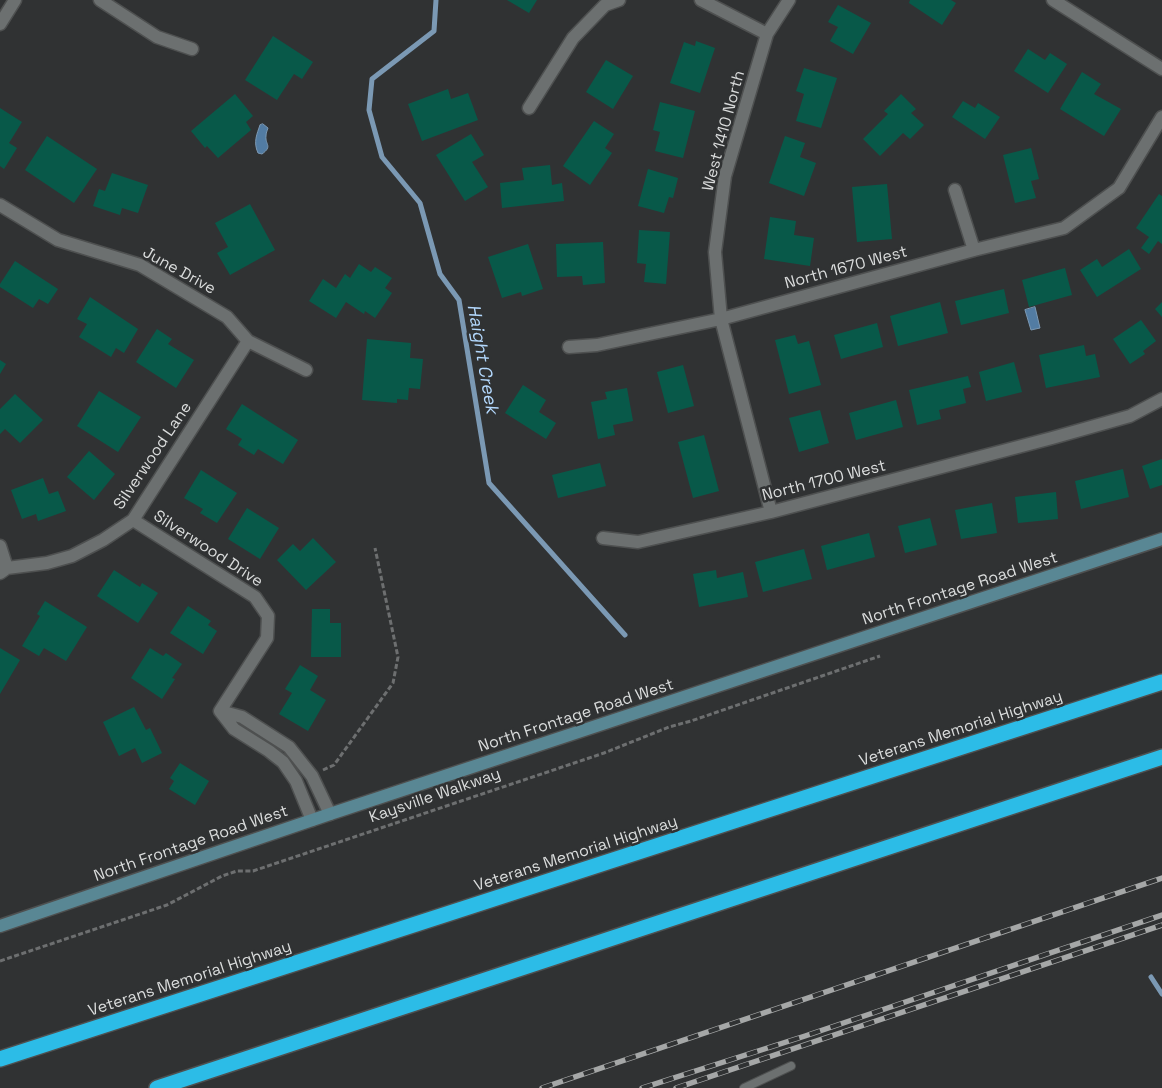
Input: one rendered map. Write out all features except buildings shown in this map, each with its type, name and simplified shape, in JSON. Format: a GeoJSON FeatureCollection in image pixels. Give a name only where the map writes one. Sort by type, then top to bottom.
{"type":"FeatureCollection","features":[{"type":"Feature","properties":{"kind":"highway","name":"Veterans Memorial Highway"},"geometry":{"type":"LineString","coordinates":[[0,1059],[1162,682]]}},
{"type":"Feature","properties":{"kind":"highway"},"geometry":{"type":"LineString","coordinates":[[157,1088],[1162,757]]}},
{"type":"Feature","properties":{"kind":"street"},"geometry":{"type":"LineString","coordinates":[[0,24],[15,0]]}},
{"type":"Feature","properties":{"kind":"street"},"geometry":{"type":"LineString","coordinates":[[100,0],[157,37],[192,49]]}},
{"type":"Feature","properties":{"kind":"street"},"geometry":{"type":"LineString","coordinates":[[529,108],[573,38],[605,5],[618,0]]}},
{"type":"Feature","properties":{"kind":"street"},"geometry":{"type":"LineString","coordinates":[[701,0],[767,34]]}},
{"type":"Feature","properties":{"kind":"street","name":"West 1410 North"},"geometry":{"type":"LineString","coordinates":[[771,512],[721,319],[715,252],[725,176],[767,34],[789,0]]}},
{"type":"Feature","properties":{"kind":"street"},"geometry":{"type":"LineString","coordinates":[[1053,0],[1162,69]]}},
{"type":"Feature","properties":{"kind":"street","name":"North 1670 West"},"geometry":{"type":"LineString","coordinates":[[569,346],[597,345],[721,319],[974,250],[1064,228],[1119,188],[1162,117]]}},
{"type":"Feature","properties":{"kind":"street"},"geometry":{"type":"LineString","coordinates":[[955,190],[974,250]]}},
{"type":"Feature","properties":{"kind":"street","name":"June Drive"},"geometry":{"type":"LineString","coordinates":[[0,205],[58,240],[140,265],[227,317],[248,341],[306,370]]}},
{"type":"Feature","properties":{"kind":"street","name":"Silverwood Lane"},"geometry":{"type":"LineString","coordinates":[[4,570],[47,563],[72,556],[103,540],[133,520],[248,341]]}},
{"type":"Feature","properties":{"kind":"street","name":"North 1700 West"},"geometry":{"type":"LineString","coordinates":[[603,538],[638,542],[771,512],[1130,416],[1162,399]]}},
{"type":"Feature","properties":{"kind":"street","name":"Silverwood Drive"},"geometry":{"type":"LineString","coordinates":[[133,520],[255,597],[268,616],[267,638],[220,711]]}},
{"type":"Feature","properties":{"kind":"street","name":"North Frontage Road West"},"geometry":{"type":"LineString","coordinates":[[0,926],[330,814],[1162,539]]}},
{"type":"Feature","properties":{"kind":"street"},"geometry":{"type":"LineString","coordinates":[[0,546],[4,570]]}},
{"type":"Feature","properties":{"kind":"street"},"geometry":{"type":"LineString","coordinates":[[220,711],[242,716],[289,747],[312,776],[330,814]]}},
{"type":"Feature","properties":{"kind":"street"},"geometry":{"type":"LineString","coordinates":[[220,711],[234,730],[282,762],[296,782],[312,820]]}},
{"type":"Feature","properties":{"kind":"lane"},"geometry":{"type":"LineString","coordinates":[[744,1088],[791,1066]]}},
{"type":"Feature","properties":{"kind":"path"},"geometry":{"type":"LineString","coordinates":[[312,776],[334,765],[393,683],[398,657],[375,548]]}},
{"type":"Feature","properties":{"kind":"path","name":"Kaysville Walkway"},"geometry":{"type":"LineString","coordinates":[[0,962],[168,905],[222,876],[237,871],[254,871],[604,753],[669,727],[880,656]]}},
{"type":"Feature","properties":{"kind":"water"},"geometry":{"type":"Polygon","coordinates":[[[263,124],[268,128],[266,139],[268,147],[262,154],[258,153],[256,142],[260,125],[263,124]]]}},
{"type":"Feature","properties":{"kind":"water"},"geometry":{"type":"Polygon","coordinates":[[[1035,307],[1040,328],[1031,330],[1025,310],[1035,307]]]}},
{"type":"Feature","properties":{"kind":"waterway","name":"Haight Creek"},"geometry":{"type":"LineString","coordinates":[[436,0],[434,31],[372,79],[369,110],[382,157],[420,203],[440,274],[459,300],[489,483],[625,635]]}},
{"type":"Feature","properties":{"kind":"waterway","name":"Haight Creek"},"geometry":{"type":"LineString","coordinates":[[1151,977],[1162,994]]}},
{"type":"Feature","properties":{"kind":"railway"},"geometry":{"type":"LineString","coordinates":[[542,1088],[1162,878]]}},
{"type":"Feature","properties":{"kind":"railway"},"geometry":{"type":"LineString","coordinates":[[642,1088],[805,1036],[1162,915]]}},
{"type":"Feature","properties":{"kind":"railway"},"geometry":{"type":"LineString","coordinates":[[676,1088],[1162,925]]}}]}
